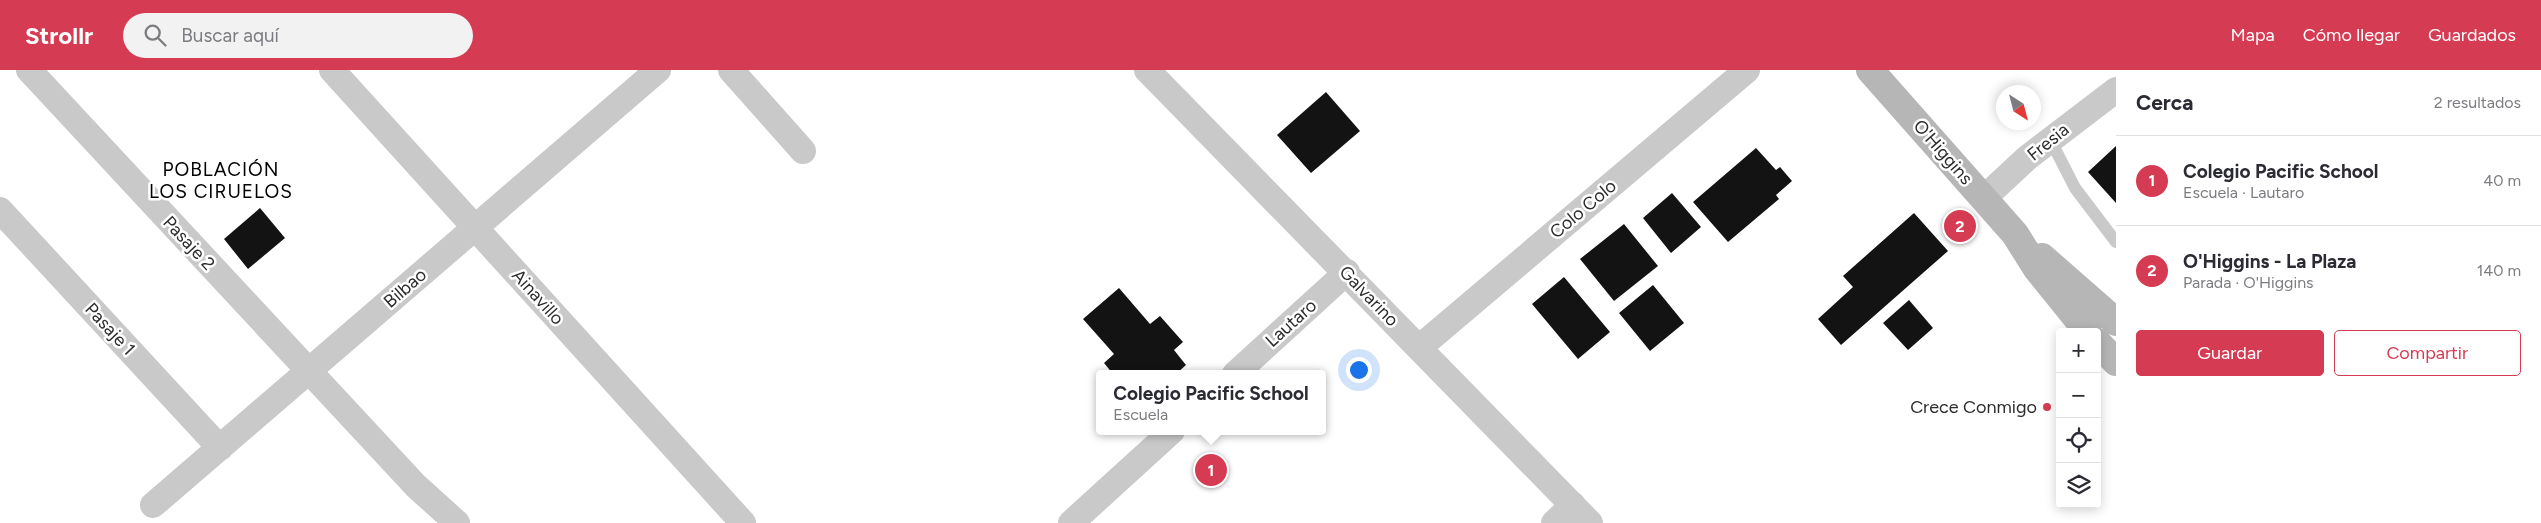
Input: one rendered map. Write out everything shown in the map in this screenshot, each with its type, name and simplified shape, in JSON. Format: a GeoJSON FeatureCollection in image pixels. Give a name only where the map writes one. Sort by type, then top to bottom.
{"type":"FeatureCollection","features":[{"type":"Feature","properties":{"kind":"main road","name":"O'Higgins"},"geometry":{"type":"LineString","coordinates":[[1870,70],[2015,234],[2116,322]]}},
{"type":"Feature","properties":{"kind":"main road","name":"O'Higgins"},"geometry":{"type":"LineString","coordinates":[[2015,234],[2037,269],[2085,328]]}},
{"type":"Feature","properties":{"kind":"main road"},"geometry":{"type":"LineString","coordinates":[[2101,346],[2116,362]]}},
{"type":"Feature","properties":{"kind":"street","name":"Pasaje 2"},"geometry":{"type":"LineString","coordinates":[[29,70],[309,371]]}},
{"type":"Feature","properties":{"kind":"street","name":"Ainavillo"},"geometry":{"type":"LineString","coordinates":[[332,70],[743,523]]}},
{"type":"Feature","properties":{"kind":"street","name":"Bilbao"},"geometry":{"type":"LineString","coordinates":[[153,505],[658,70]]}},
{"type":"Feature","properties":{"kind":"street"},"geometry":{"type":"LineString","coordinates":[[731,70],[803,151]]}},
{"type":"Feature","properties":{"kind":"street","name":"Galvarino"},"geometry":{"type":"LineString","coordinates":[[1147,70],[1420,348],[1572,517]]}},
{"type":"Feature","properties":{"kind":"street","name":"Colo Colo"},"geometry":{"type":"LineString","coordinates":[[1420,348],[1746,70]]}},
{"type":"Feature","properties":{"kind":"street","name":"Fresia"},"geometry":{"type":"LineString","coordinates":[[1984,198],[2050,139],[2116,90]]}},
{"type":"Feature","properties":{"kind":"street","name":"Pasaje 1"},"geometry":{"type":"LineString","coordinates":[[0,210],[220,448]]}},
{"type":"Feature","properties":{"kind":"street","name":"Lautaro"},"geometry":{"type":"LineString","coordinates":[[1239,370],[1347,272]]}},
{"type":"Feature","properties":{"kind":"street"},"geometry":{"type":"LineString","coordinates":[[309,371],[416,486],[457,523]]}},
{"type":"Feature","properties":{"kind":"street"},"geometry":{"type":"LineString","coordinates":[[1071,523],[1168,435]]}},
{"type":"Feature","properties":{"kind":"lane"},"geometry":{"type":"LineString","coordinates":[[2050,139],[2075,188],[2116,242]]}},
{"type":"Feature","properties":{"kind":"building"},"geometry":{"type":"Polygon","coordinates":[[[1326,92],[1360,131],[1311,173],[1277,135],[1326,92]]]}},
{"type":"Feature","properties":{"kind":"building"},"geometry":{"type":"Polygon","coordinates":[[[2116,146],[2116,203],[2088,172],[2116,146]]]}},
{"type":"Feature","properties":{"kind":"building"},"geometry":{"type":"Polygon","coordinates":[[[1756,148],[1776,170],[1780,167],[1792,181],[1776,195],[1779,199],[1728,242],[1693,202],[1756,148]]]}},
{"type":"Feature","properties":{"kind":"building"},"geometry":{"type":"Polygon","coordinates":[[[1672,193],[1701,227],[1671,253],[1643,218],[1672,193]]]}},
{"type":"Feature","properties":{"kind":"building"},"geometry":{"type":"Polygon","coordinates":[[[260,208],[285,238],[248,269],[224,239],[260,208]]]}},
{"type":"Feature","properties":{"kind":"building"},"geometry":{"type":"Polygon","coordinates":[[[1914,213],[1948,251],[1841,345],[1818,319],[1853,287],[1843,276],[1914,213]]]}},
{"type":"Feature","properties":{"kind":"building"},"geometry":{"type":"Polygon","coordinates":[[[1624,224],[1658,266],[1614,301],[1580,259],[1624,224]]]}},
{"type":"Feature","properties":{"kind":"building"},"geometry":{"type":"Polygon","coordinates":[[[1564,277],[1610,332],[1578,359],[1532,304],[1564,277]]]}},
{"type":"Feature","properties":{"kind":"building"},"geometry":{"type":"Polygon","coordinates":[[[1653,285],[1684,323],[1650,351],[1619,313],[1653,285]]]}},
{"type":"Feature","properties":{"kind":"building"},"geometry":{"type":"Polygon","coordinates":[[[1119,288],[1150,324],[1160,316],[1183,342],[1174,350],[1186,365],[1180,370],[1110,370],[1104,363],[1114,354],[1083,319],[1119,288]]]}},
{"type":"Feature","properties":{"kind":"building"},"geometry":{"type":"Polygon","coordinates":[[[1909,300],[1933,328],[1908,350],[1883,323],[1909,300]]]}},
{"type":"Feature","properties":{"kind":"place","name":"O'Higgins - La Plaza"},"geometry":{"type":"Point","coordinates":[1960,226]}},
{"type":"Feature","properties":{"kind":"place","name":"Crece Conmigo"},"geometry":{"type":"Point","coordinates":[2047,407]}},
{"type":"Feature","properties":{"kind":"place","name":"Colegio Pacific School"},"geometry":{"type":"Point","coordinates":[1211,470]}},
{"type":"Feature","properties":{"kind":"district","name":"POBLACIÓN LOS CIRUELOS"},"geometry":{"type":"Point","coordinates":[221,180]}}]}
